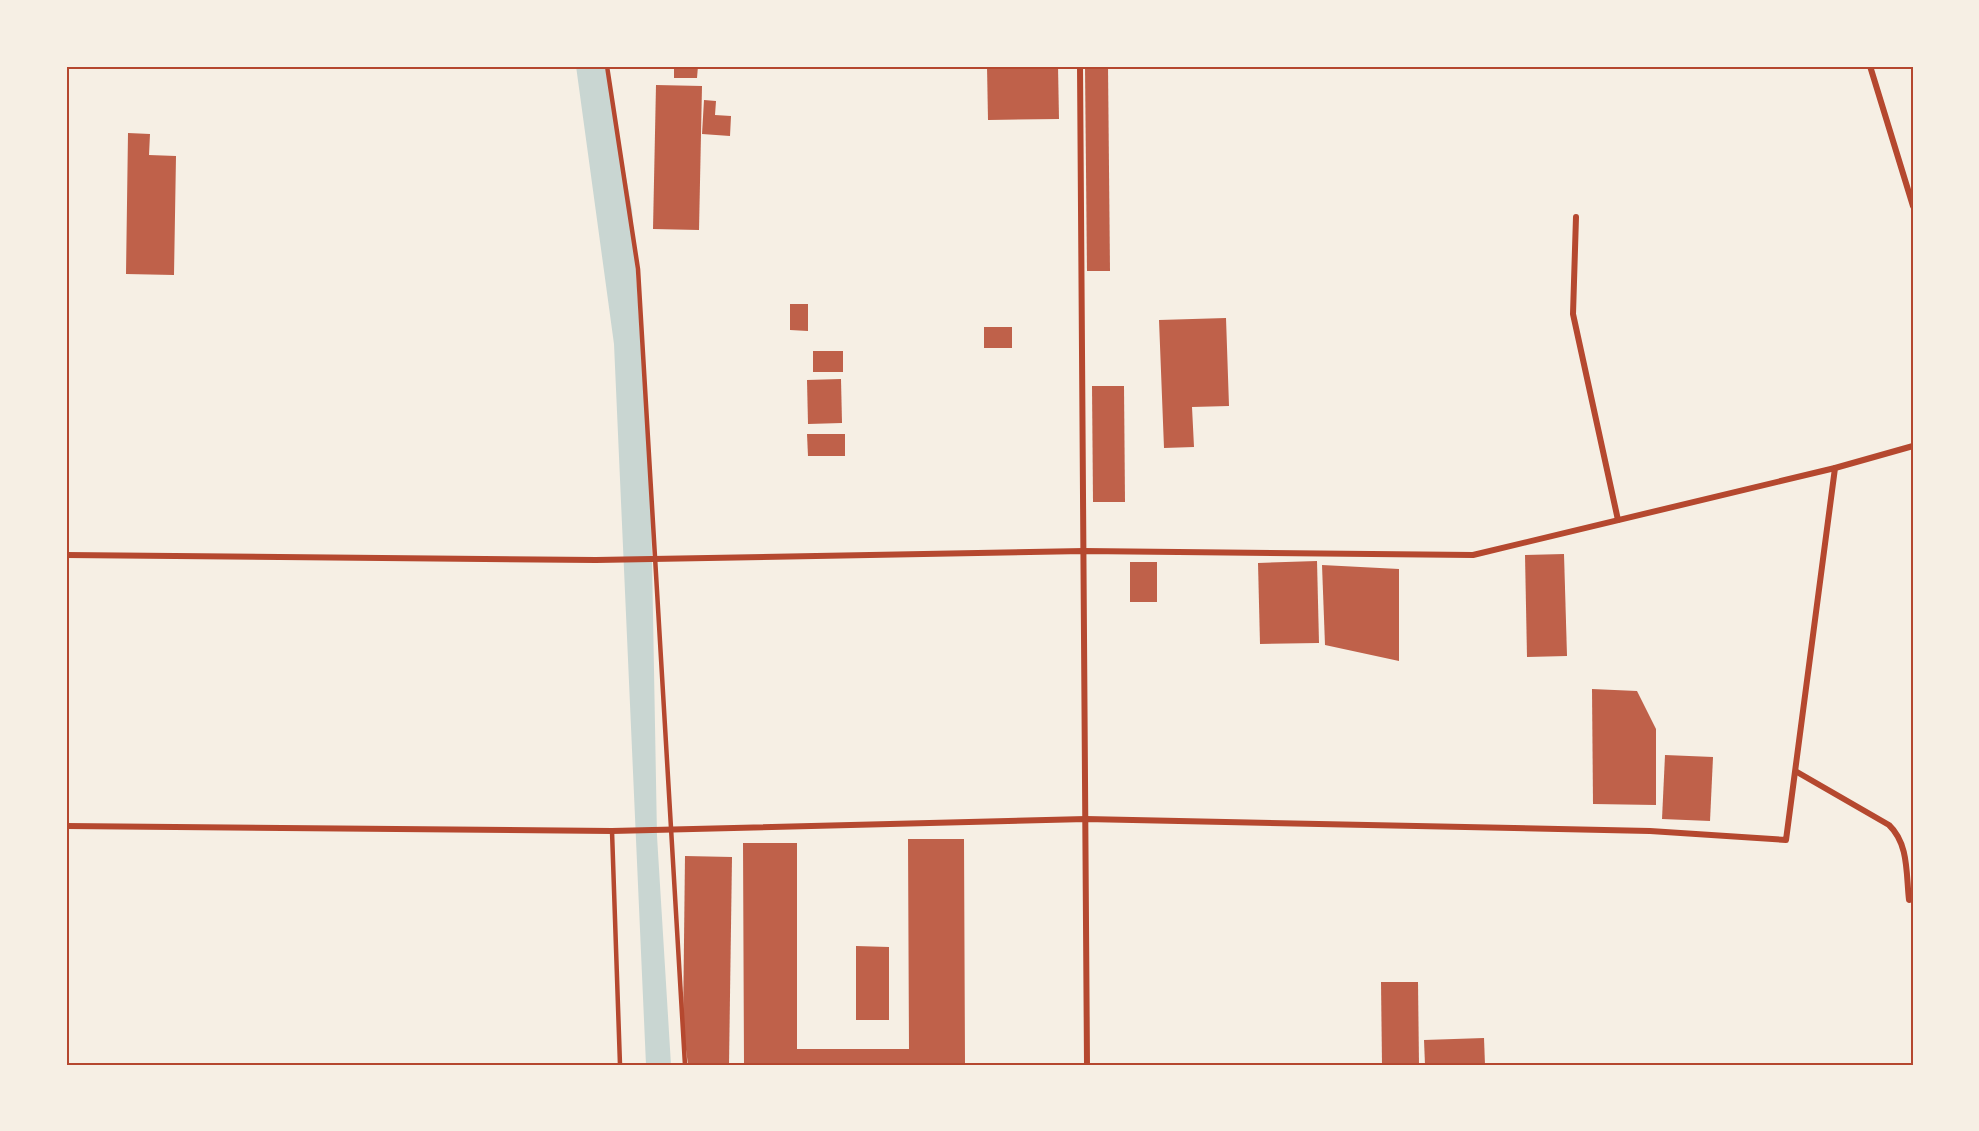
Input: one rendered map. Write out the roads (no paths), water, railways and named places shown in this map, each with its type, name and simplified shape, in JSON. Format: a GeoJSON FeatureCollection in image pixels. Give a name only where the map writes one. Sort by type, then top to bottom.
{"type":"FeatureCollection","features":[{"type":"Feature","properties":{"kind":"street"},"geometry":{"type":"LineString","coordinates":[[1080,66],[1088,1065]]}},
{"type":"Feature","properties":{"kind":"street"},"geometry":{"type":"LineString","coordinates":[[1870,66],[1913,206]]}},
{"type":"Feature","properties":{"kind":"street"},"geometry":{"type":"LineString","coordinates":[[1576,217],[1573,314],[1618,520]]}},
{"type":"Feature","properties":{"kind":"street"},"geometry":{"type":"LineString","coordinates":[[66,555],[596,560],[1084,551],[1473,555],[1835,468],[1913,446]]}},
{"type":"Feature","properties":{"kind":"street"},"geometry":{"type":"LineString","coordinates":[[66,826],[612,831],[1086,819],[1638,831],[1786,840],[1797,772],[1835,468]]}},
{"type":"Feature","properties":{"kind":"street"},"geometry":{"type":"LineString","coordinates":[[1797,772],[1889,825],[1897,833],[1903,844],[1909,900]]}},
{"type":"Feature","properties":{"kind":"lane"},"geometry":{"type":"LineString","coordinates":[[607,66],[638,269],[685,1065]]}},
{"type":"Feature","properties":{"kind":"lane"},"geometry":{"type":"LineString","coordinates":[[612,831],[620,1065]]}}]}
